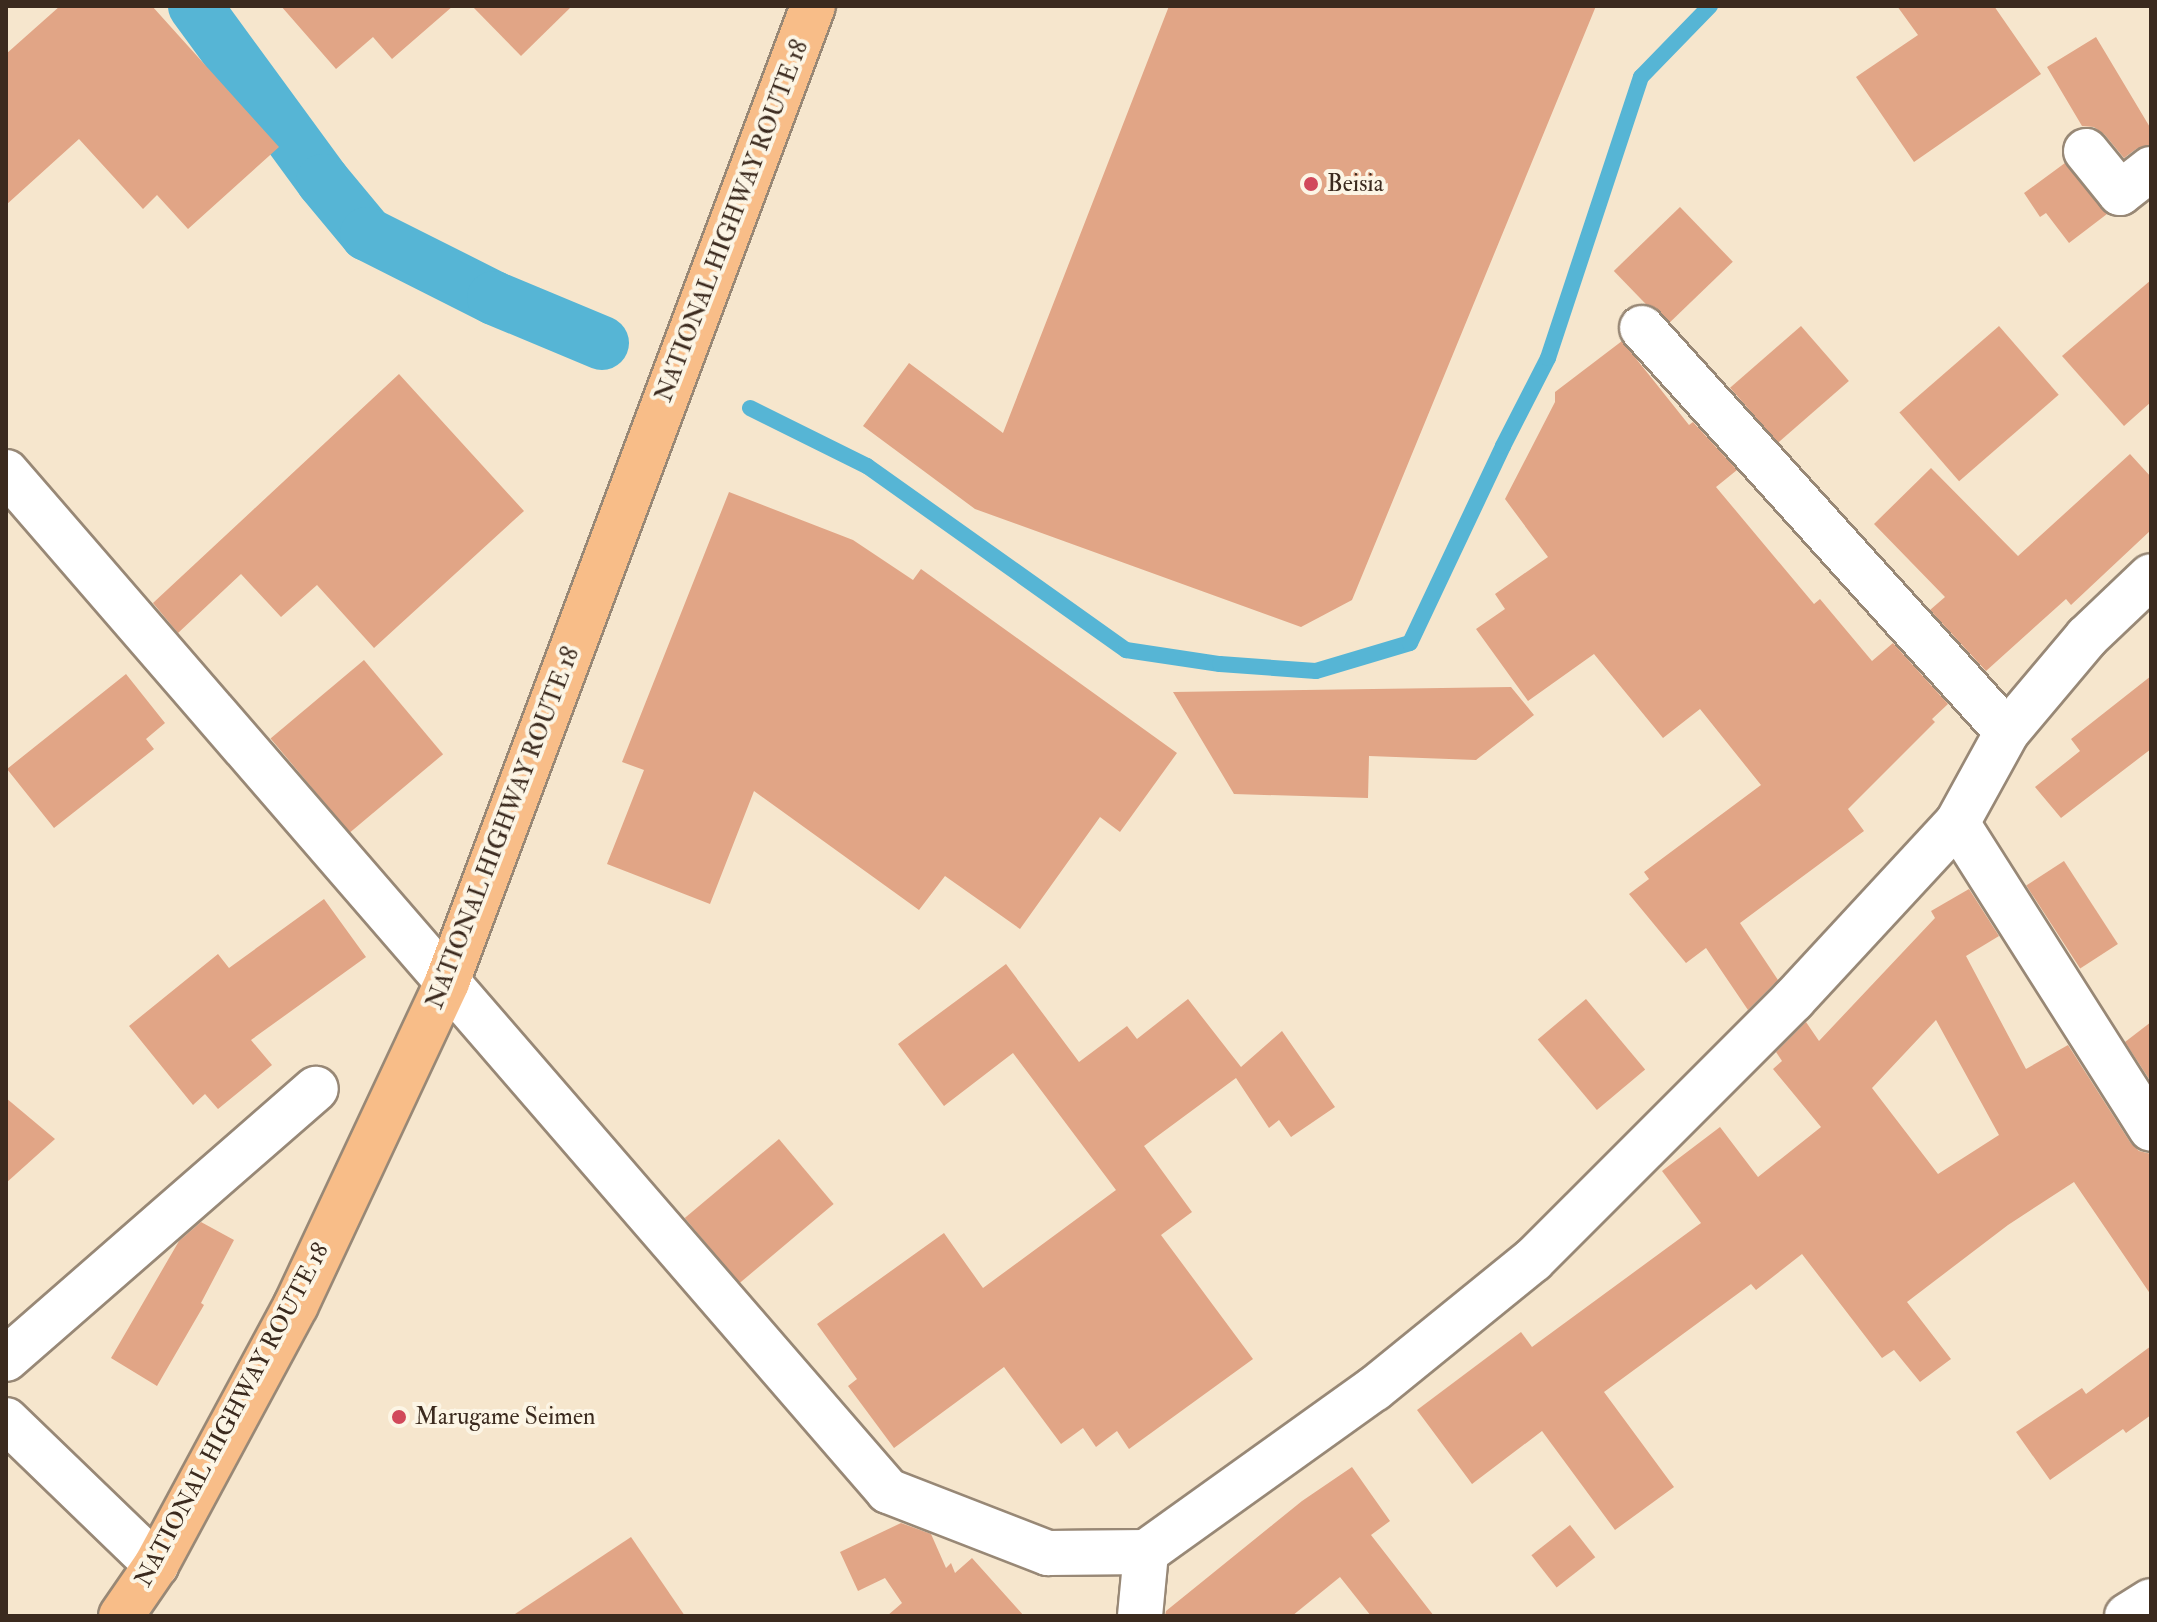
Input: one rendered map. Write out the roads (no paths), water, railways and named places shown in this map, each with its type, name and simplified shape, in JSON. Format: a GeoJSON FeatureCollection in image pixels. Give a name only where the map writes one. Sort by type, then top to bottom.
{"type":"FeatureCollection","features":[{"type":"Feature","properties":{"kind":"highway","name":"NATIONAL HIGHWAY ROUTE 18"},"geometry":{"type":"LineString","coordinates":[[121,1616],[156,1565],[296,1305],[447,982],[813,6]]}},
{"type":"Feature","properties":{"kind":"street"},"geometry":{"type":"LineString","coordinates":[[2086,151],[2120,193],[2151,169]]}},
{"type":"Feature","properties":{"kind":"street"},"geometry":{"type":"LineString","coordinates":[[1642,328],[2007,732]]}},
{"type":"Feature","properties":{"kind":"street"},"geometry":{"type":"LineString","coordinates":[[6,472],[888,1491],[1048,1553],[1146,1552],[1374,1389],[1533,1260],[1793,1000],[1957,823],[2007,732],[2087,637],[2151,576]]}},
{"type":"Feature","properties":{"kind":"street"},"geometry":{"type":"LineString","coordinates":[[1957,823],[2151,1129]]}},
{"type":"Feature","properties":{"kind":"street"},"geometry":{"type":"LineString","coordinates":[[6,1359],[316,1089]]}},
{"type":"Feature","properties":{"kind":"street"},"geometry":{"type":"LineString","coordinates":[[6,1420],[156,1565]]}},
{"type":"Feature","properties":{"kind":"street"},"geometry":{"type":"LineString","coordinates":[[1140,1616],[1146,1552]]}},
{"type":"Feature","properties":{"kind":"street"},"geometry":{"type":"LineString","coordinates":[[2127,1616],[2151,1601]]}},
{"type":"Feature","properties":{"kind":"waterway"},"geometry":{"type":"LineString","coordinates":[[195,6],[323,181],[367,234],[494,298],[602,343]]}},
{"type":"Feature","properties":{"kind":"waterway"},"geometry":{"type":"LineString","coordinates":[[750,408],[867,466],[1126,650],[1220,664],[1316,671],[1410,643],[1548,358],[1641,77],[1710,6]]}},
{"type":"Feature","properties":{"kind":"place","name":"Beisia"},"geometry":{"type":"Point","coordinates":[1311,184]}},
{"type":"Feature","properties":{"kind":"place","name":"Marugame Seimen"},"geometry":{"type":"Point","coordinates":[399,1417]}}]}
